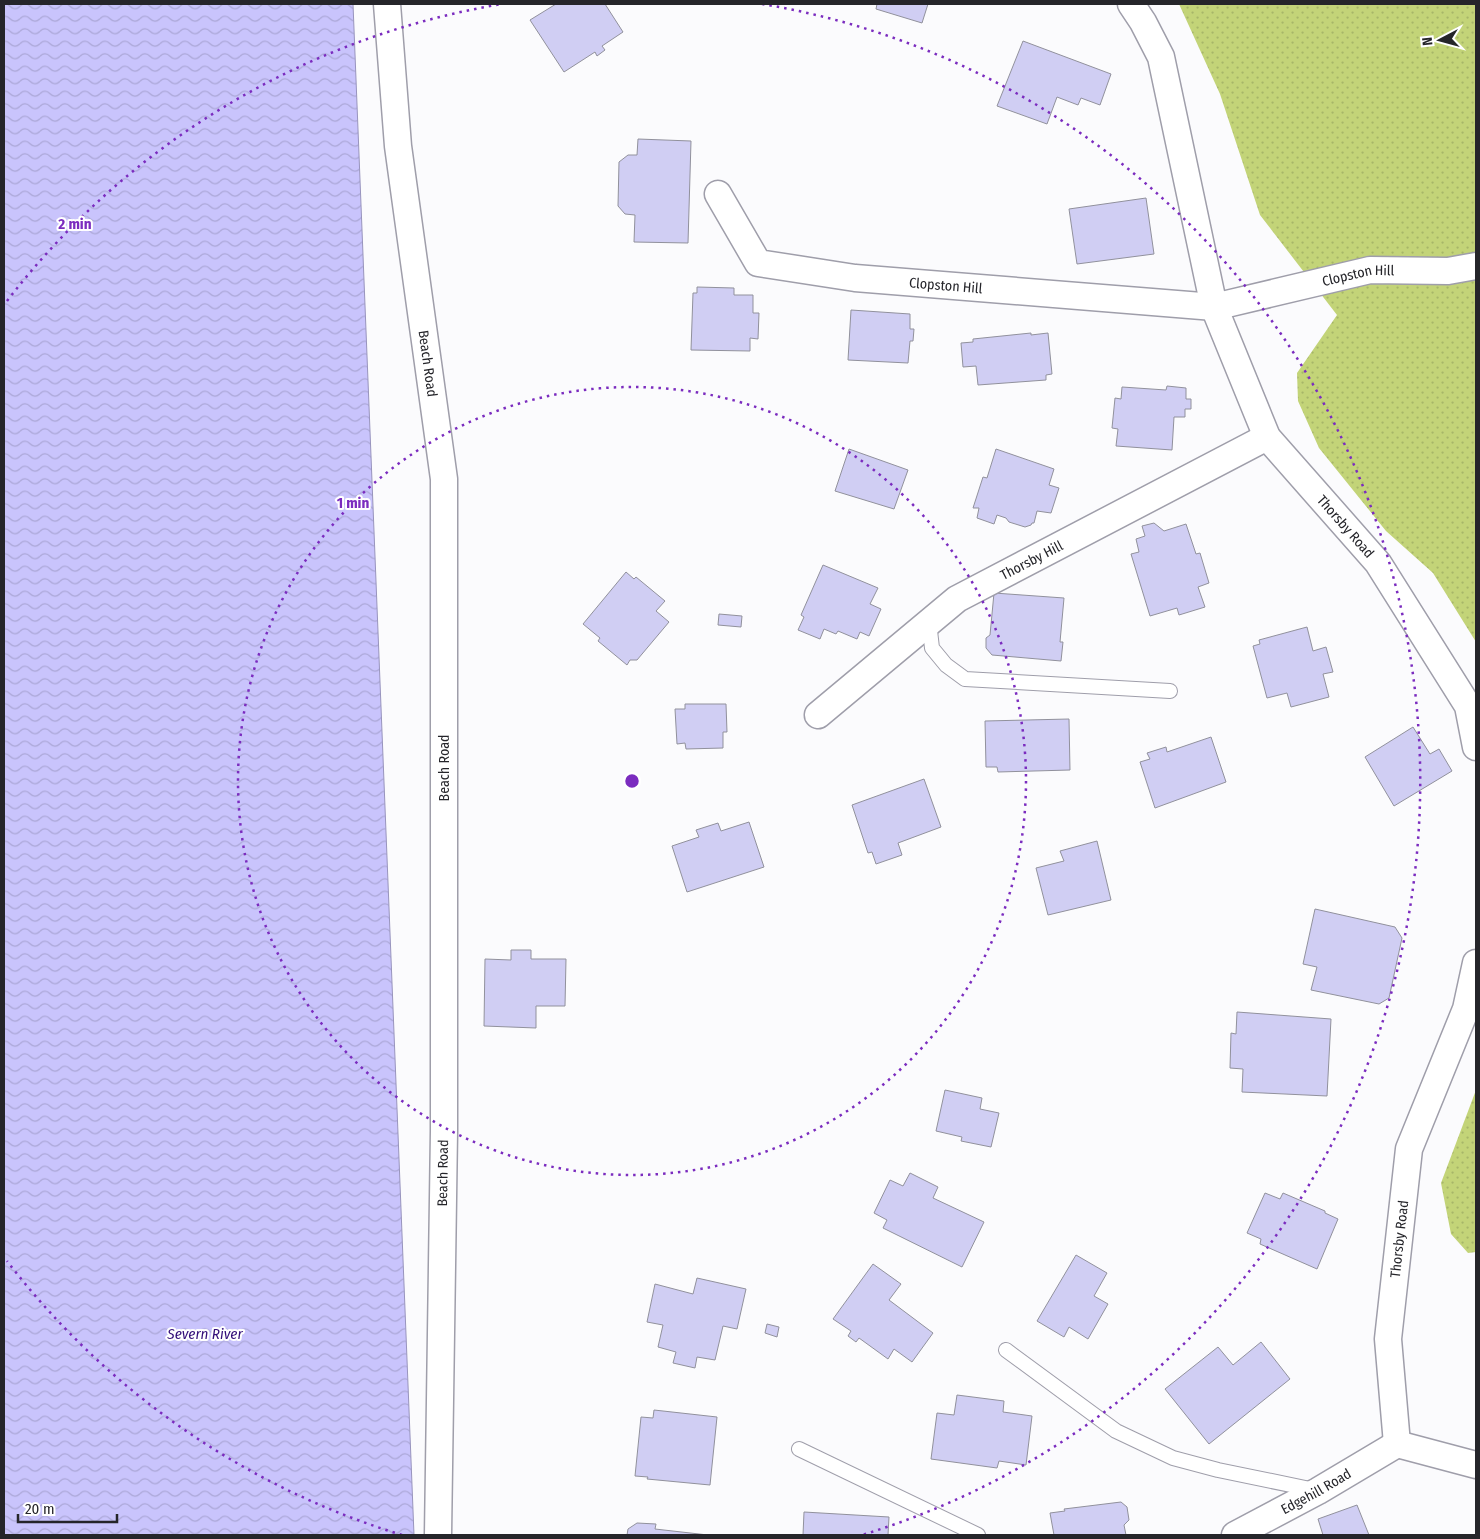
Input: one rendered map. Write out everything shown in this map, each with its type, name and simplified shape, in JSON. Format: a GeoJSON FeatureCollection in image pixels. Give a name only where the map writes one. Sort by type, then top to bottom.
{"type":"FeatureCollection","features":[{"type":"Feature","properties":{"kind":"street","name":"Beach Road"},"geometry":{"type":"LineString","coordinates":[[387,4],[398,146],[444,479],[444,1130],[438,1535]]}},
{"type":"Feature","properties":{"kind":"street"},"geometry":{"type":"LineString","coordinates":[[1131,4],[1143,22],[1161,57],[1214,307]]}},
{"type":"Feature","properties":{"kind":"street","name":"Clopston Hill"},"geometry":{"type":"LineString","coordinates":[[718,194],[758,263],[856,278],[1214,307],[1370,270],[1448,271],[1476,266]]}},
{"type":"Feature","properties":{"kind":"street","name":"Thorsby Road"},"geometry":{"type":"LineString","coordinates":[[1214,307],[1267,437],[1378,562],[1468,706],[1476,747]]}},
{"type":"Feature","properties":{"kind":"street","name":"Thorsby Hill"},"geometry":{"type":"LineString","coordinates":[[818,715],[957,599],[1267,437]]}},
{"type":"Feature","properties":{"kind":"street","name":"Thorsby Road"},"geometry":{"type":"LineString","coordinates":[[1397,1444],[1388,1338],[1409,1149],[1466,1009],[1476,963]]}},
{"type":"Feature","properties":{"kind":"street"},"geometry":{"type":"LineString","coordinates":[[1397,1444],[1476,1465]]}},
{"type":"Feature","properties":{"kind":"street","name":"Edgehill Road"},"geometry":{"type":"LineString","coordinates":[[1235,1535],[1318,1491],[1397,1444]]}},
{"type":"Feature","properties":{"kind":"lane"},"geometry":{"type":"LineString","coordinates":[[929,622],[932,648],[946,665],[965,679],[1170,691]]}},
{"type":"Feature","properties":{"kind":"lane"},"geometry":{"type":"LineString","coordinates":[[1006,1350],[1116,1431],[1173,1458],[1218,1470],[1318,1491]]}},
{"type":"Feature","properties":{"kind":"lane"},"geometry":{"type":"LineString","coordinates":[[799,1449],[978,1535]]}},
{"type":"Feature","properties":{"kind":"green space"},"geometry":{"type":"Polygon","coordinates":[[[1179,4],[1476,4],[1476,642],[1433,573],[1386,531],[1319,448],[1298,401],[1297,373],[1337,315],[1260,215],[1220,94],[1179,4]]]}},
{"type":"Feature","properties":{"kind":"green space"},"geometry":{"type":"Polygon","coordinates":[[[1476,1090],[1476,1252],[1468,1253],[1451,1234],[1441,1183],[1476,1090]]]}},
{"type":"Feature","properties":{"kind":"water","name":"Severn River"},"geometry":{"type":"Polygon","coordinates":[[[4,4],[353,4],[414,1535],[4,1535],[4,4]]]}},
{"type":"Feature","properties":{"kind":"building"},"geometry":{"type":"Polygon","coordinates":[[[556,4],[605,4],[623,32],[602,46],[605,50],[597,56],[595,52],[564,72],[530,20],[556,4]]]}},
{"type":"Feature","properties":{"kind":"building"},"geometry":{"type":"Polygon","coordinates":[[[877,4],[928,4],[922,23],[876,9],[877,4]]]}},
{"type":"Feature","properties":{"kind":"building"},"geometry":{"type":"Polygon","coordinates":[[[1023,41],[1111,74],[1100,105],[1081,98],[1078,105],[1057,97],[1047,124],[997,106],[1023,41]]]}},
{"type":"Feature","properties":{"kind":"building"},"geometry":{"type":"Polygon","coordinates":[[[638,139],[691,141],[688,243],[634,242],[635,215],[625,214],[618,206],[619,162],[628,155],[637,155],[638,139]]]}},
{"type":"Feature","properties":{"kind":"building"},"geometry":{"type":"Polygon","coordinates":[[[1146,198],[1154,254],[1077,264],[1069,209],[1146,198]]]}},
{"type":"Feature","properties":{"kind":"building"},"geometry":{"type":"Polygon","coordinates":[[[697,287],[734,288],[734,295],[753,295],[753,313],[759,313],[758,339],[750,338],[750,351],[691,350],[693,293],[697,293],[697,287]]]}},
{"type":"Feature","properties":{"kind":"building"},"geometry":{"type":"Polygon","coordinates":[[[851,310],[910,314],[910,329],[914,329],[913,341],[910,341],[908,363],[848,360],[851,310]]]}},
{"type":"Feature","properties":{"kind":"building"},"geometry":{"type":"Polygon","coordinates":[[[1031,333],[1031,335],[1048,333],[1052,374],[1046,375],[1046,380],[978,385],[976,366],[963,367],[961,343],[973,342],[973,339],[1031,333]]]}},
{"type":"Feature","properties":{"kind":"building"},"geometry":{"type":"Polygon","coordinates":[[[1167,386],[1186,388],[1186,399],[1191,399],[1191,409],[1185,409],[1185,417],[1174,417],[1172,450],[1116,446],[1118,429],[1112,428],[1115,398],[1121,399],[1122,387],[1166,390],[1167,386]]]}},
{"type":"Feature","properties":{"kind":"building"},"geometry":{"type":"Polygon","coordinates":[[[849,449],[908,470],[894,509],[835,491],[849,449]]]}},
{"type":"Feature","properties":{"kind":"building"},"geometry":{"type":"Polygon","coordinates":[[[996,449],[1054,469],[1049,485],[1059,488],[1051,513],[1037,511],[1034,523],[1025,527],[1009,522],[1006,518],[997,515],[994,524],[977,518],[979,508],[973,508],[983,477],[987,478],[996,449]]]}},
{"type":"Feature","properties":{"kind":"building"},"geometry":{"type":"Polygon","coordinates":[[[1154,523],[1164,531],[1186,524],[1196,554],[1200,553],[1209,583],[1198,587],[1205,607],[1179,615],[1177,608],[1150,616],[1131,554],[1139,552],[1136,539],[1145,536],[1142,526],[1154,523]]]}},
{"type":"Feature","properties":{"kind":"building"},"geometry":{"type":"Polygon","coordinates":[[[823,565],[878,588],[870,604],[881,609],[869,636],[860,632],[857,639],[838,631],[836,634],[824,629],[820,639],[798,630],[804,617],[801,615],[823,565]]]}},
{"type":"Feature","properties":{"kind":"building"},"geometry":{"type":"Polygon","coordinates":[[[626,572],[634,579],[636,577],[665,601],[656,611],[669,622],[637,660],[630,660],[627,665],[598,641],[600,638],[583,624],[626,572]]]}},
{"type":"Feature","properties":{"kind":"building"},"geometry":{"type":"Polygon","coordinates":[[[994,593],[1064,598],[1060,642],[1063,642],[1061,661],[992,655],[986,648],[986,638],[990,635],[994,593]]]}},
{"type":"Feature","properties":{"kind":"building"},"geometry":{"type":"Polygon","coordinates":[[[719,614],[742,616],[741,627],[718,625],[719,614]]]}},
{"type":"Feature","properties":{"kind":"building"},"geometry":{"type":"Polygon","coordinates":[[[1307,627],[1313,651],[1326,647],[1333,672],[1323,674],[1329,697],[1291,707],[1287,693],[1267,698],[1253,646],[1260,644],[1259,640],[1307,627]]]}},
{"type":"Feature","properties":{"kind":"building"},"geometry":{"type":"Polygon","coordinates":[[[685,704],[726,704],[727,732],[723,732],[723,748],[686,749],[685,743],[677,744],[675,709],[685,709],[685,704]]]}},
{"type":"Feature","properties":{"kind":"building"},"geometry":{"type":"Polygon","coordinates":[[[1069,719],[1070,770],[998,772],[997,767],[986,767],[985,721],[1069,719]]]}},
{"type":"Feature","properties":{"kind":"building"},"geometry":{"type":"Polygon","coordinates":[[[1413,727],[1430,754],[1439,749],[1452,771],[1394,806],[1365,757],[1413,727]]]}},
{"type":"Feature","properties":{"kind":"building"},"geometry":{"type":"Polygon","coordinates":[[[1211,737],[1226,782],[1155,808],[1140,762],[1150,759],[1147,753],[1166,747],[1167,752],[1211,737]]]}},
{"type":"Feature","properties":{"kind":"building"},"geometry":{"type":"Polygon","coordinates":[[[924,779],[941,827],[898,843],[902,855],[876,864],[872,852],[868,853],[852,805],[924,779]]]}},
{"type":"Feature","properties":{"kind":"building"},"geometry":{"type":"Polygon","coordinates":[[[749,822],[764,867],[687,892],[672,846],[699,837],[696,830],[718,823],[721,831],[749,822]]]}},
{"type":"Feature","properties":{"kind":"building"},"geometry":{"type":"Polygon","coordinates":[[[1097,841],[1111,900],[1048,915],[1036,868],[1064,861],[1060,851],[1097,841]]]}},
{"type":"Feature","properties":{"kind":"building"},"geometry":{"type":"Polygon","coordinates":[[[1315,909],[1395,927],[1402,938],[1389,998],[1379,1004],[1311,990],[1317,967],[1303,964],[1315,909]]]}},
{"type":"Feature","properties":{"kind":"building"},"geometry":{"type":"Polygon","coordinates":[[[511,950],[531,950],[531,959],[566,959],[565,1006],[536,1006],[536,1028],[484,1026],[485,959],[511,960],[511,950]]]}},
{"type":"Feature","properties":{"kind":"building"},"geometry":{"type":"Polygon","coordinates":[[[1237,1012],[1331,1019],[1327,1096],[1242,1092],[1243,1069],[1230,1068],[1231,1033],[1236,1034],[1237,1012]]]}},
{"type":"Feature","properties":{"kind":"building"},"geometry":{"type":"Polygon","coordinates":[[[945,1090],[982,1098],[980,1109],[999,1113],[991,1147],[961,1141],[962,1137],[936,1131],[945,1090]]]}},
{"type":"Feature","properties":{"kind":"building"},"geometry":{"type":"Polygon","coordinates":[[[910,1173],[938,1187],[933,1198],[984,1222],[962,1267],[883,1228],[887,1220],[874,1213],[890,1180],[903,1186],[910,1173]]]}},
{"type":"Feature","properties":{"kind":"building"},"geometry":{"type":"Polygon","coordinates":[[[1265,1193],[1280,1199],[1283,1193],[1325,1211],[1325,1213],[1338,1219],[1317,1269],[1260,1244],[1261,1239],[1247,1233],[1265,1193]]]}},
{"type":"Feature","properties":{"kind":"building"},"geometry":{"type":"Polygon","coordinates":[[[1076,1255],[1107,1273],[1094,1296],[1108,1304],[1088,1339],[1069,1327],[1064,1337],[1037,1321],[1076,1255]]]}},
{"type":"Feature","properties":{"kind":"building"},"geometry":{"type":"Polygon","coordinates":[[[873,1264],[901,1284],[889,1300],[933,1333],[912,1362],[894,1349],[888,1359],[859,1338],[856,1342],[848,1336],[851,1331],[833,1319],[873,1264]]]}},
{"type":"Feature","properties":{"kind":"building"},"geometry":{"type":"Polygon","coordinates":[[[697,1278],[746,1289],[737,1329],[723,1326],[715,1360],[697,1357],[695,1368],[673,1363],[676,1352],[658,1347],[663,1325],[647,1322],[655,1284],[693,1294],[697,1278]]]}},
{"type":"Feature","properties":{"kind":"building"},"geometry":{"type":"Polygon","coordinates":[[[767,1324],[779,1327],[777,1337],[765,1333],[767,1324]]]}},
{"type":"Feature","properties":{"kind":"building"},"geometry":{"type":"Polygon","coordinates":[[[1261,1342],[1290,1379],[1209,1444],[1165,1389],[1218,1347],[1233,1365],[1261,1342]]]}},
{"type":"Feature","properties":{"kind":"building"},"geometry":{"type":"Polygon","coordinates":[[[957,1395],[1004,1401],[1003,1412],[1032,1416],[1026,1465],[999,1461],[997,1468],[931,1459],[937,1413],[954,1415],[957,1395]]]}},
{"type":"Feature","properties":{"kind":"building"},"geometry":{"type":"Polygon","coordinates":[[[654,1410],[717,1417],[710,1485],[647,1479],[648,1477],[635,1476],[641,1417],[653,1418],[654,1410]]]}},
{"type":"Feature","properties":{"kind":"building"},"geometry":{"type":"Polygon","coordinates":[[[1121,1502],[1127,1507],[1129,1520],[1124,1525],[1126,1535],[1054,1535],[1050,1513],[1065,1511],[1064,1509],[1121,1502]]]}},
{"type":"Feature","properties":{"kind":"building"},"geometry":{"type":"Polygon","coordinates":[[[1357,1505],[1369,1535],[1323,1535],[1318,1519],[1357,1505]]]}},
{"type":"Feature","properties":{"kind":"building"},"geometry":{"type":"Polygon","coordinates":[[[804,1512],[889,1517],[888,1535],[803,1535],[804,1512]]]}},
{"type":"Feature","properties":{"kind":"building"},"geometry":{"type":"Polygon","coordinates":[[[637,1523],[656,1524],[655,1529],[708,1535],[627,1535],[628,1529],[637,1523]]]}}]}
